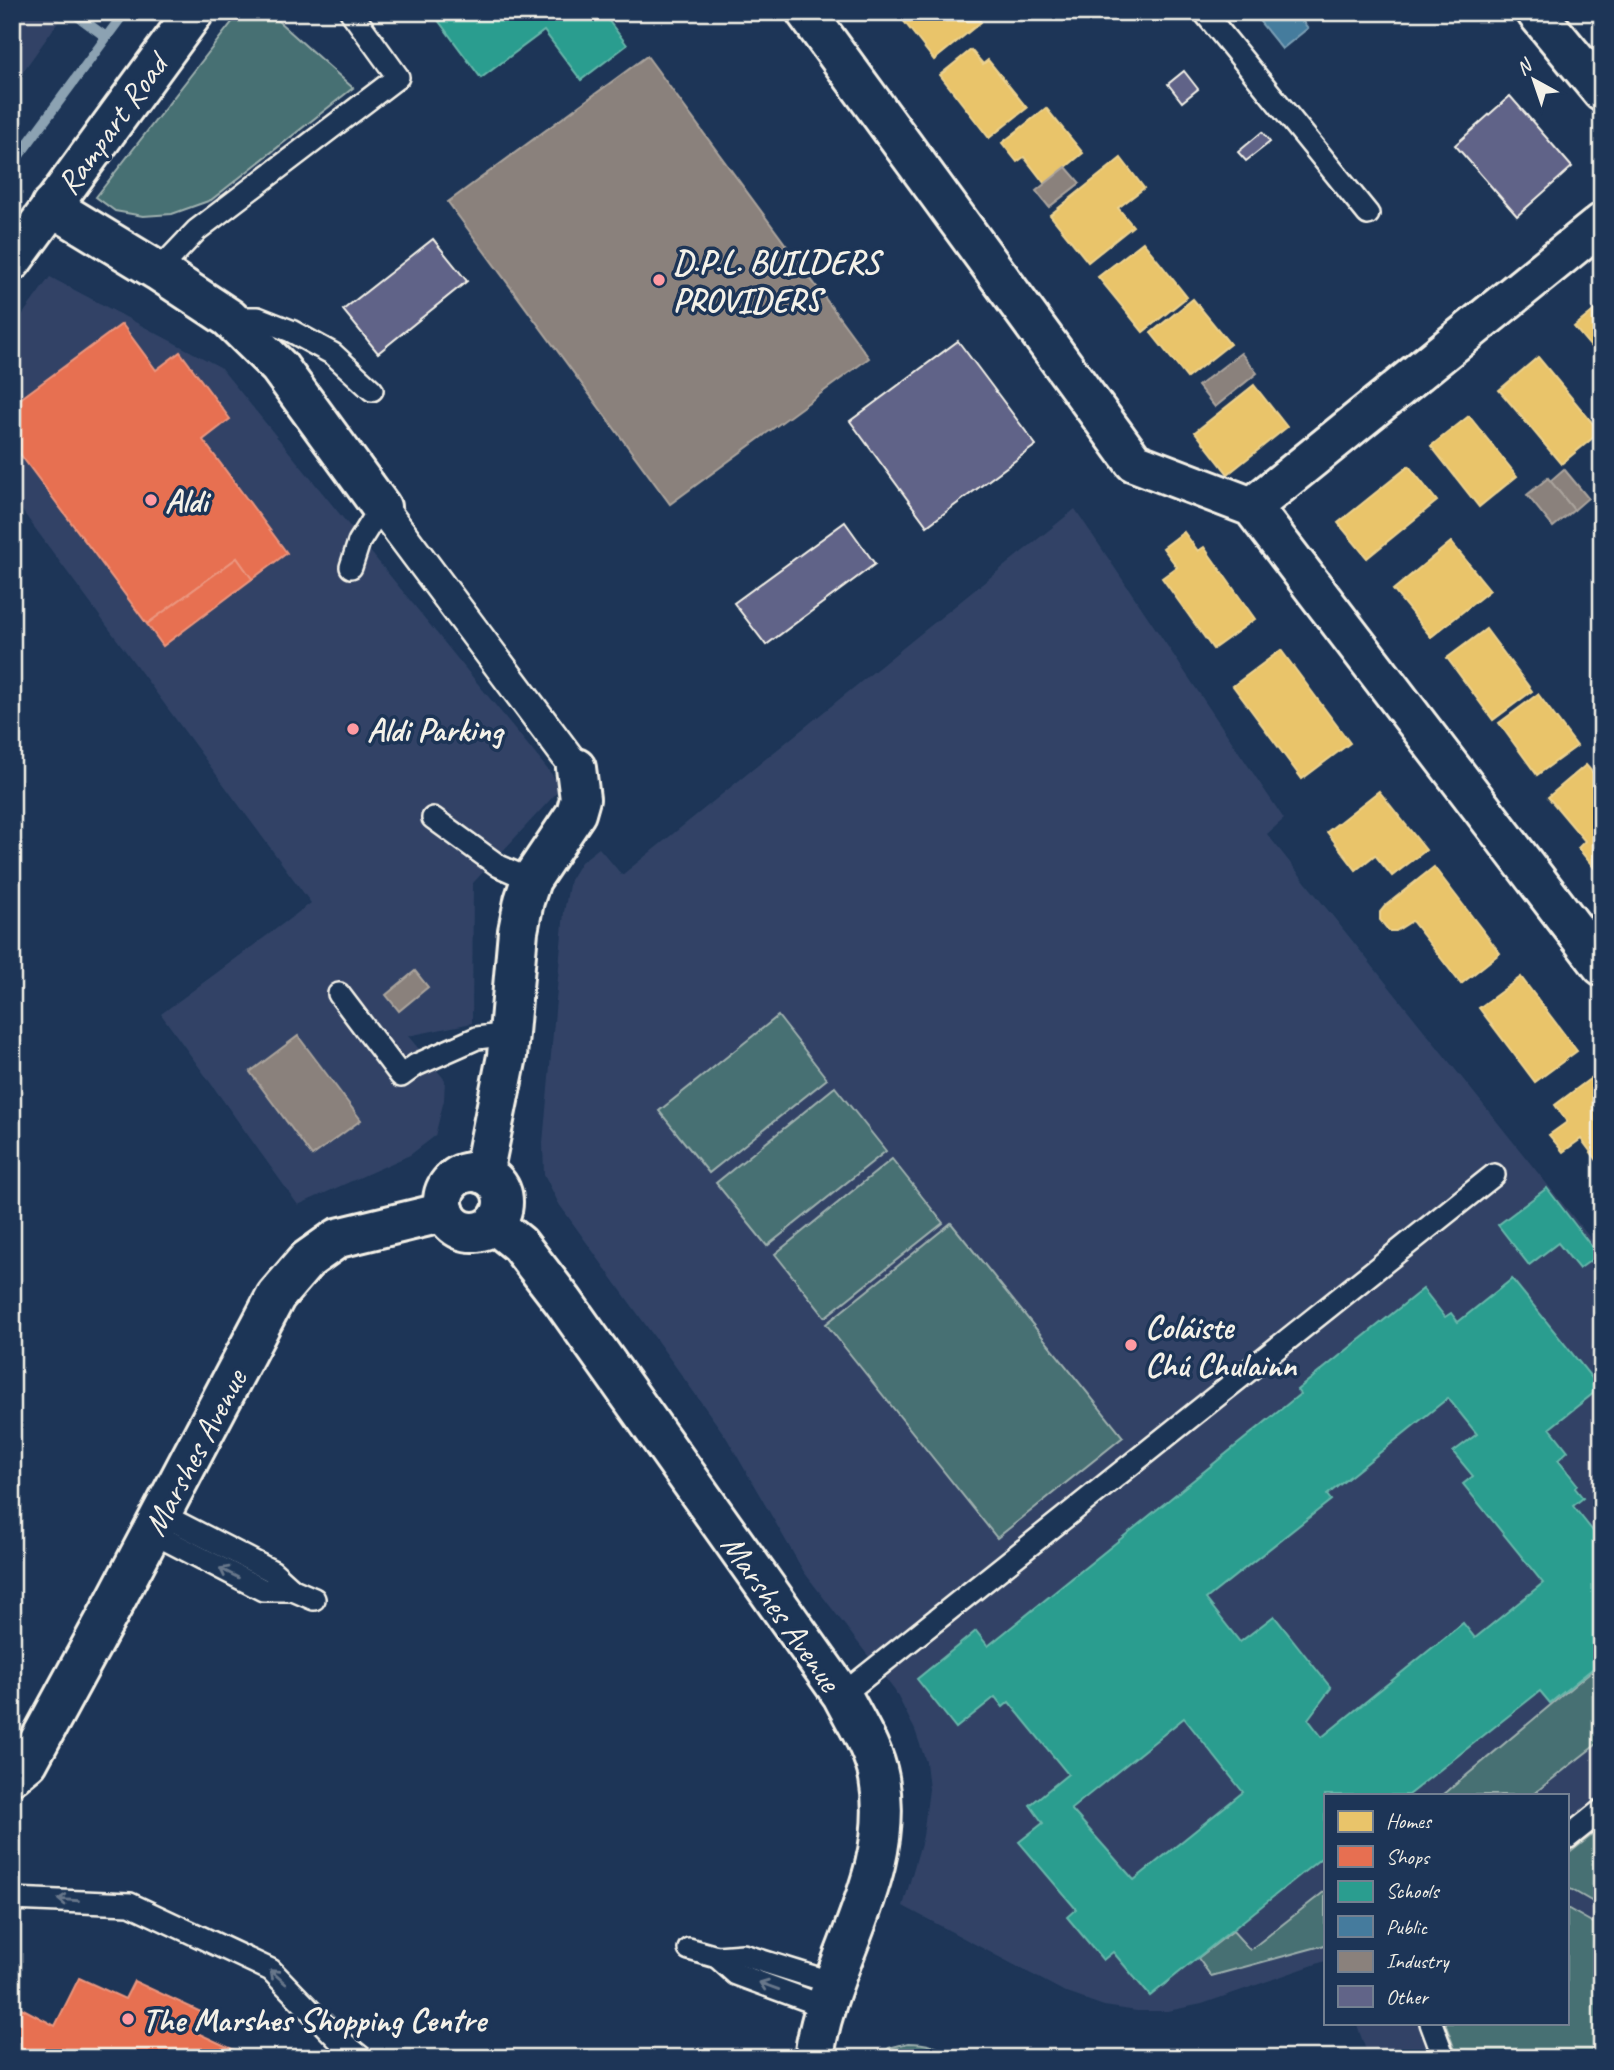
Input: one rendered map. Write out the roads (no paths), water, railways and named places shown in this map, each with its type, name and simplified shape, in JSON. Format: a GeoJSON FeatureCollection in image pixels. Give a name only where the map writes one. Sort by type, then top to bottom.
{"type":"FeatureCollection","features":[{"type":"Feature","properties":{"kind":"street"},"geometry":{"type":"LineString","coordinates":[[806,12],[1134,461],[1252,507],[1602,966]]}},
{"type":"Feature","properties":{"kind":"street"},"geometry":{"type":"LineString","coordinates":[[1536,12],[1599,83]]}},
{"type":"Feature","properties":{"kind":"street","name":"Rampart Road"},"geometry":{"type":"LineString","coordinates":[[12,261],[183,16]]}},
{"type":"Feature","properties":{"kind":"street"},"geometry":{"type":"LineString","coordinates":[[51,206],[229,318],[279,367],[576,768],[580,799],[576,813],[531,880],[518,931],[507,1056],[483,1174]]}},
{"type":"Feature","properties":{"kind":"street"},"geometry":{"type":"LineString","coordinates":[[1252,507],[1602,223]]}},
{"type":"Feature","properties":{"kind":"street"},"geometry":{"type":"LineString","coordinates":[[473,1172],[483,1174],[499,1186],[503,1206],[494,1224],[480,1232],[464,1230],[449,1220],[445,1212],[445,1193],[455,1178],[473,1172]]}},
{"type":"Feature","properties":{"kind":"street","name":"Marshes Avenue"},"geometry":{"type":"LineString","coordinates":[[12,1775],[27,1762],[276,1296],[307,1260],[338,1238],[445,1212]]}},
{"type":"Feature","properties":{"kind":"street","name":"Marshes Avenue"},"geometry":{"type":"LineString","coordinates":[[494,1224],[519,1244],[563,1301],[842,1695],[867,1745],[878,1776],[883,1817],[875,1868],[830,1995],[814,2058]]}},
{"type":"Feature","properties":{"kind":"lane"},"geometry":{"type":"LineString","coordinates":[[158,271],[197,230],[398,77],[351,12]]}},
{"type":"Feature","properties":{"kind":"lane"},"geometry":{"type":"LineString","coordinates":[[1204,12],[1368,214]]}},
{"type":"Feature","properties":{"kind":"lane"},"geometry":{"type":"LineString","coordinates":[[229,318],[258,318],[291,331],[333,354],[372,390]]}},
{"type":"Feature","properties":{"kind":"lane"},"geometry":{"type":"LineString","coordinates":[[351,567],[359,542],[381,507]]}},
{"type":"Feature","properties":{"kind":"lane"},"geometry":{"type":"LineString","coordinates":[[433,818],[499,866],[531,880]]}},
{"type":"Feature","properties":{"kind":"lane"},"geometry":{"type":"LineString","coordinates":[[339,994],[401,1076],[416,1065],[477,1038],[509,1034]]}},
{"type":"Feature","properties":{"kind":"lane"},"geometry":{"type":"LineString","coordinates":[[842,1695],[1494,1175]]}},
{"type":"Feature","properties":{"kind":"lane"},"geometry":{"type":"LineString","coordinates":[[156,1523],[263,1590],[293,1590],[314,1599]]}},
{"type":"Feature","properties":{"kind":"lane"},"geometry":{"type":"LineString","coordinates":[[1568,1837],[1602,1810]]}},
{"type":"Feature","properties":{"kind":"lane"},"geometry":{"type":"LineString","coordinates":[[12,1899],[130,1904],[271,1970],[336,2037],[362,2058]]}},
{"type":"Feature","properties":{"kind":"lane"},"geometry":{"type":"LineString","coordinates":[[689,1949],[716,1957],[743,1955],[830,1995]]}},
{"type":"Feature","properties":{"kind":"lane"},"geometry":{"type":"LineString","coordinates":[[1431,2024],[1444,2058]]}},
{"type":"Feature","properties":{"kind":"waterway"},"geometry":{"type":"LineString","coordinates":[[72,12],[106,37]]}},
{"type":"Feature","properties":{"kind":"waterway"},"geometry":{"type":"LineString","coordinates":[[12,165],[125,12]]}},
{"type":"Feature","properties":{"kind":"place","name":"D.P.L. BUILDERS PROVIDERS"},"geometry":{"type":"Point","coordinates":[659,280]}},
{"type":"Feature","properties":{"kind":"place","name":"Aldi"},"geometry":{"type":"Point","coordinates":[151,500]}},
{"type":"Feature","properties":{"kind":"place","name":"Aldi Parking"},"geometry":{"type":"Point","coordinates":[353,729]}},
{"type":"Feature","properties":{"kind":"place","name":"Coláiste Chú Chulainn"},"geometry":{"type":"Point","coordinates":[1131,1345]}},
{"type":"Feature","properties":{"kind":"place","name":"The Marshes Shopping Centre"},"geometry":{"type":"Point","coordinates":[128,2019]}}]}
